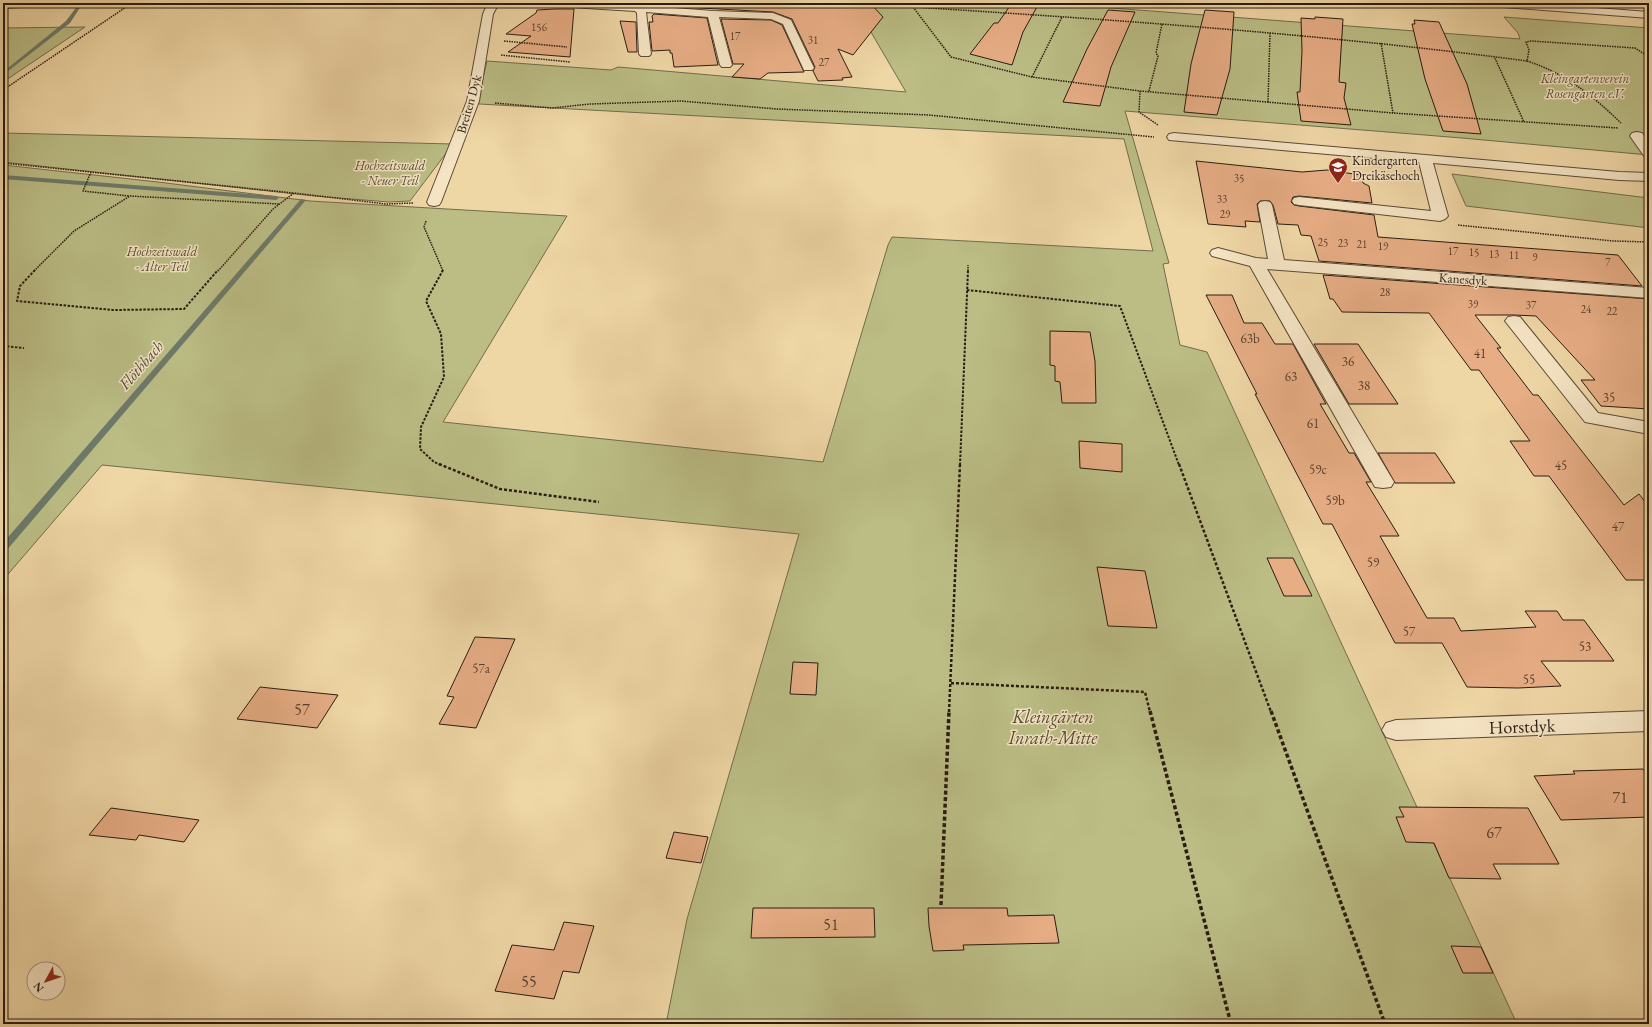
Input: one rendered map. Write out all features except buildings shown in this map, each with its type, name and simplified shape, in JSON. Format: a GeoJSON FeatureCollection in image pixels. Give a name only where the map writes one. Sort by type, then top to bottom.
{"type":"FeatureCollection","features":[{"type":"Feature","properties":{"kind":"street"},"geometry":{"type":"LineString","coordinates":[[3,5],[43,3]]}},
{"type":"Feature","properties":{"kind":"street","name":"Breiten Dyk"},"geometry":{"type":"LineString","coordinates":[[434,202],[472,101],[482,54],[488,14],[494,3]]}},
{"type":"Feature","properties":{"kind":"street"},"geometry":{"type":"LineString","coordinates":[[554,3],[636,6],[713,14],[773,16],[787,22],[808,68]]}},
{"type":"Feature","properties":{"kind":"street"},"geometry":{"type":"LineString","coordinates":[[1490,3],[1649,15]]}},
{"type":"Feature","properties":{"kind":"street"},"geometry":{"type":"LineString","coordinates":[[636,6],[642,13],[644,54]]}},
{"type":"Feature","properties":{"kind":"street"},"geometry":{"type":"LineString","coordinates":[[773,16],[781,7]]}},
{"type":"Feature","properties":{"kind":"street"},"geometry":{"type":"LineString","coordinates":[[713,14],[726,65]]}},
{"type":"Feature","properties":{"kind":"street"},"geometry":{"type":"LineString","coordinates":[[1643,136],[1649,153]]}},
{"type":"Feature","properties":{"kind":"street"},"geometry":{"type":"LineString","coordinates":[[1174,137],[1619,176],[1649,177]]}},
{"type":"Feature","properties":{"kind":"street"},"geometry":{"type":"LineString","coordinates":[[1299,201],[1440,216],[1425,158]]}},
{"type":"Feature","properties":{"kind":"street"},"geometry":{"type":"LineString","coordinates":[[1265,205],[1277,265]]}},
{"type":"Feature","properties":{"kind":"street","name":"Kanesdyk"},"geometry":{"type":"LineString","coordinates":[[1218,253],[1256,263],[1277,265],[1649,293]]}},
{"type":"Feature","properties":{"kind":"street"},"geometry":{"type":"LineString","coordinates":[[1256,263],[1383,482]]}},
{"type":"Feature","properties":{"kind":"street"},"geometry":{"type":"LineString","coordinates":[[1514,322],[1592,418],[1649,428]]}},
{"type":"Feature","properties":{"kind":"street","name":"Horstdyk"},"geometry":{"type":"LineString","coordinates":[[1396,730],[1649,721]]}},
{"type":"Feature","properties":{"kind":"path"},"geometry":{"type":"LineString","coordinates":[[3,90],[132,3]]}},
{"type":"Feature","properties":{"kind":"path"},"geometry":{"type":"LineString","coordinates":[[910,3],[952,57],[983,66],[1032,77],[1140,91],[1393,113],[1618,128],[1643,136]]}},
{"type":"Feature","properties":{"kind":"path"},"geometry":{"type":"LineString","coordinates":[[913,7],[1062,16],[1270,33],[1381,43],[1527,61],[1545,67],[1572,81],[1604,106],[1623,126],[1643,136]]}},
{"type":"Feature","properties":{"kind":"path"},"geometry":{"type":"LineString","coordinates":[[1032,77],[1062,16]]}},
{"type":"Feature","properties":{"kind":"path"},"geometry":{"type":"LineString","coordinates":[[1149,91],[1158,56],[1156,52],[1162,24]]}},
{"type":"Feature","properties":{"kind":"path"},"geometry":{"type":"LineString","coordinates":[[1268,102],[1270,33]]}},
{"type":"Feature","properties":{"kind":"path"},"geometry":{"type":"LineString","coordinates":[[484,40],[567,47]]}},
{"type":"Feature","properties":{"kind":"path"},"geometry":{"type":"LineString","coordinates":[[1527,61],[1529,50],[1526,42],[1531,41],[1635,48],[1649,57]]}},
{"type":"Feature","properties":{"kind":"path"},"geometry":{"type":"LineString","coordinates":[[1381,43],[1393,113]]}},
{"type":"Feature","properties":{"kind":"path"},"geometry":{"type":"LineString","coordinates":[[482,54],[570,62]]}},
{"type":"Feature","properties":{"kind":"path"},"geometry":{"type":"LineString","coordinates":[[1494,56],[1524,122]]}},
{"type":"Feature","properties":{"kind":"path"},"geometry":{"type":"LineString","coordinates":[[1140,91],[1139,112],[1174,137]]}},
{"type":"Feature","properties":{"kind":"path"},"geometry":{"type":"LineString","coordinates":[[472,101],[552,108],[681,101],[785,109],[914,114],[1146,137],[1174,137]]}},
{"type":"Feature","properties":{"kind":"path"},"geometry":{"type":"LineString","coordinates":[[3,163],[386,204],[434,202],[424,227],[443,271],[426,301],[441,334],[444,377],[421,427],[420,449],[434,462],[500,489],[599,502]]}},
{"type":"Feature","properties":{"kind":"path"},"geometry":{"type":"LineString","coordinates":[[90,172],[83,191],[130,196],[279,204]]}},
{"type":"Feature","properties":{"kind":"path"},"geometry":{"type":"LineString","coordinates":[[130,196],[74,231],[20,286],[17,301],[113,310],[184,309],[273,208],[294,193]]}},
{"type":"Feature","properties":{"kind":"path"},"geometry":{"type":"LineString","coordinates":[[941,905],[968,265]]}},
{"type":"Feature","properties":{"kind":"path"},"geometry":{"type":"LineString","coordinates":[[967,290],[1120,306],[1281,738],[1385,1024]]}},
{"type":"Feature","properties":{"kind":"path"},"geometry":{"type":"LineString","coordinates":[[3,346],[24,348]]}},
{"type":"Feature","properties":{"kind":"path"},"geometry":{"type":"LineString","coordinates":[[951,683],[1145,692],[1231,1024]]}},
{"type":"Feature","properties":{"kind":"green space","name":"Kleingärten Inrath-Mitte"},"geometry":{"type":"Polygon","coordinates":[[[854,3],[1046,3],[1520,39],[1518,33],[1504,17],[1649,28],[1649,155],[1462,138],[1125,111],[1169,263],[1163,264],[1180,345],[1207,352],[1517,1024],[666,1024],[687,919],[799,534],[102,465],[3,580],[3,165],[310,201],[567,216],[443,422],[823,462],[888,245],[892,237],[1153,251],[1124,139],[479,104],[478,100],[487,61],[611,70],[618,67],[906,92],[854,3]]]}},
{"type":"Feature","properties":{"kind":"green space"},"geometry":{"type":"Polygon","coordinates":[[[85,27],[3,82],[3,28],[85,27]]]}},
{"type":"Feature","properties":{"kind":"green space","name":"Hochzeitswald - Neuer Teil"},"geometry":{"type":"Polygon","coordinates":[[[3,133],[453,144],[410,201],[389,202],[314,196],[3,162],[3,133]]]}},
{"type":"Feature","properties":{"kind":"green space"},"geometry":{"type":"Polygon","coordinates":[[[1452,174],[1649,198],[1649,228],[1466,206],[1452,174]]]}},
{"type":"Feature","properties":{"kind":"waterway","name":"Flöthbach"},"geometry":{"type":"LineString","coordinates":[[3,74],[68,22],[79,6]]}},
{"type":"Feature","properties":{"kind":"waterway","name":"Flöthbach"},"geometry":{"type":"LineString","coordinates":[[3,177],[276,198]]}},
{"type":"Feature","properties":{"kind":"waterway","name":"Flöthbach"},"geometry":{"type":"LineString","coordinates":[[3,549],[303,200]]}},
{"type":"Feature","properties":{"kind":"place","name":"Kindergarten Dreikäsehoch"},"geometry":{"type":"Point","coordinates":[1338,184]}},
{"type":"Feature","properties":{"kind":"park label","name":"Kleingartenverein Rosengarten e.V."},"geometry":{"type":"Point","coordinates":[1585,86]}},
{"type":"Feature","properties":{"kind":"park label","name":"Hochzeitswald - Alter Teil"},"geometry":{"type":"Point","coordinates":[162,258]}}]}
